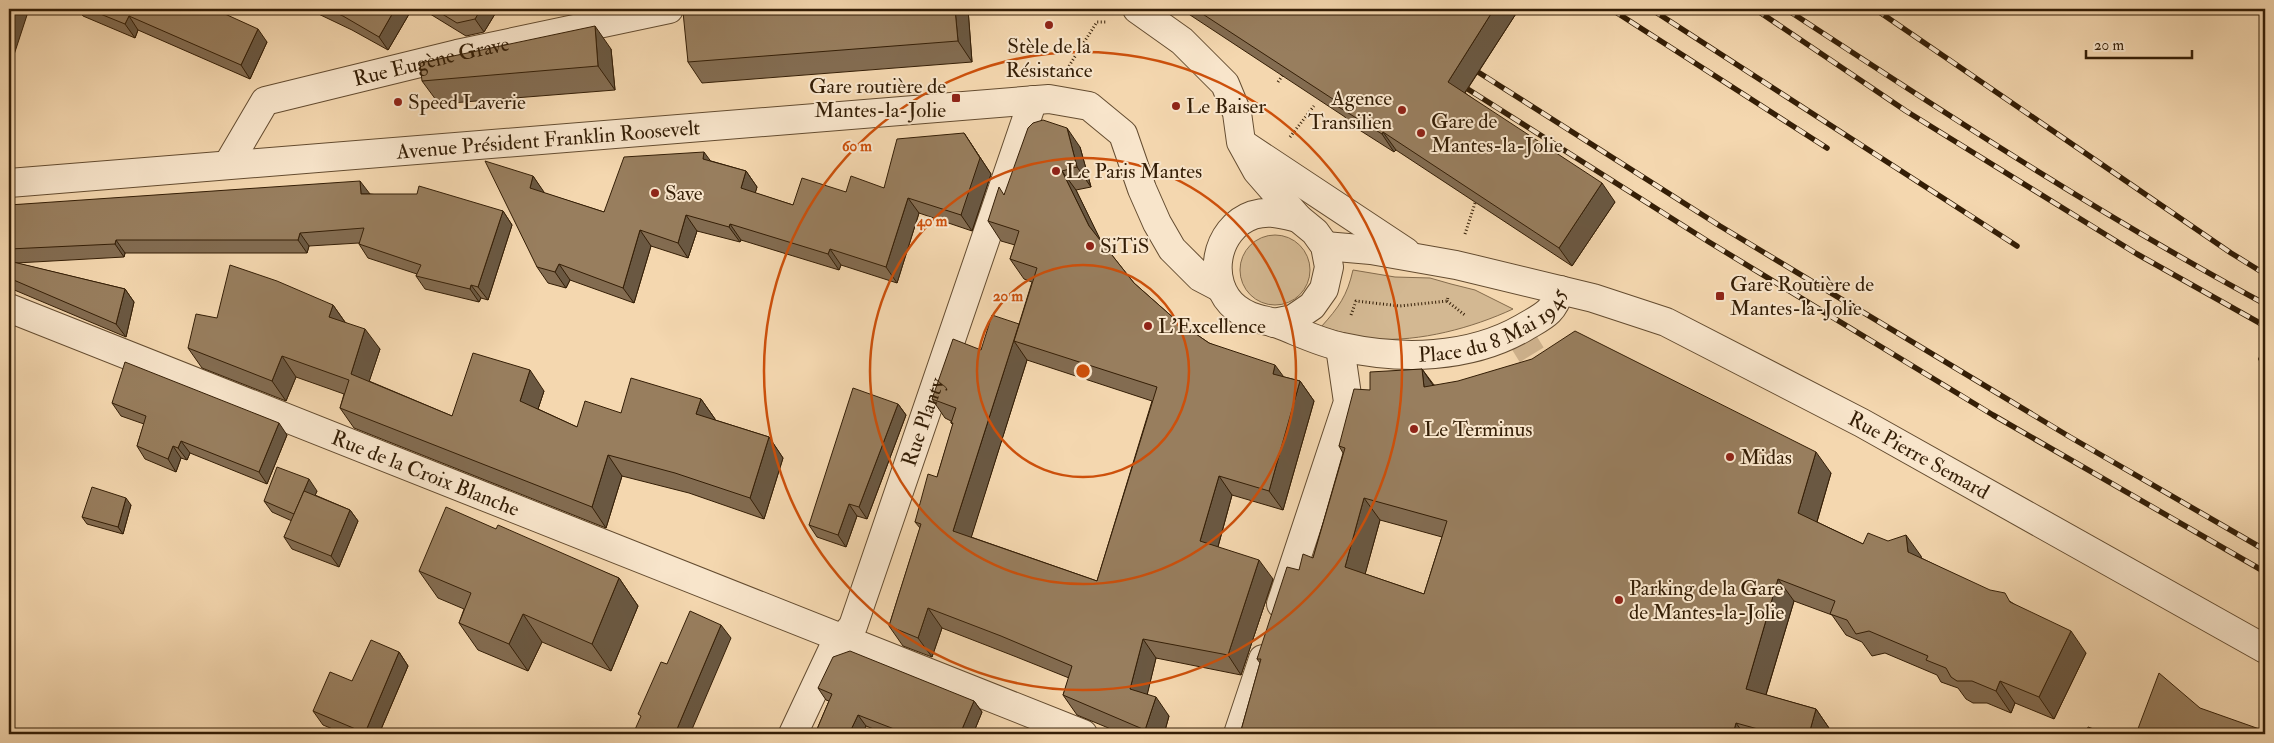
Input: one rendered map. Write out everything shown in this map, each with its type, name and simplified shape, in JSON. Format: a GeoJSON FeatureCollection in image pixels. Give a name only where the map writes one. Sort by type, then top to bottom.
{"type":"FeatureCollection","features":[{"type":"Feature","properties":{"kind":"street","name":"Rue Eugène Grave"},"geometry":{"type":"LineString","coordinates":[[228,164],[265,101],[457,54],[669,9]]}},
{"type":"Feature","properties":{"kind":"street","name":"Place du 8 Mai 1945"},"geometry":{"type":"LineString","coordinates":[[1126,15],[1182,41],[1224,84],[1237,114],[1241,142],[1266,184],[1298,218],[1315,232],[1325,246],[1414,256],[1560,290],[1551,312],[1507,337],[1485,346],[1396,356],[1340,347],[1274,323],[1249,317],[1234,307],[1221,288],[1217,268],[1220,251],[1233,228],[1252,216],[1273,212],[1298,218]]}},
{"type":"Feature","properties":{"kind":"street","name":"Avenue Président Franklin Roosevelt"},"geometry":{"type":"LineString","coordinates":[[9,183],[1041,100],[1089,106]]}},
{"type":"Feature","properties":{"kind":"street","name":"Rue Planty"},"geometry":{"type":"LineString","coordinates":[[793,734],[832,651],[853,626],[1041,100]]}},
{"type":"Feature","properties":{"kind":"street","name":"Place du 8 Mai 1945"},"geometry":{"type":"LineString","coordinates":[[1089,106],[1123,134],[1142,188],[1172,249],[1200,277],[1221,288]]}},
{"type":"Feature","properties":{"kind":"street"},"geometry":{"type":"LineString","coordinates":[[1241,142],[1414,256]]}},
{"type":"Feature","properties":{"kind":"street"},"geometry":{"type":"LineString","coordinates":[[1274,323],[1293,319],[1312,306],[1324,289],[1329,267],[1325,246]]}},
{"type":"Feature","properties":{"kind":"street","name":"Rue Pierre Semard"},"geometry":{"type":"LineString","coordinates":[[1560,290],[1638,311],[1666,322],[1862,423],[2265,649]]}},
{"type":"Feature","properties":{"kind":"street","name":"Rue de la Croix Blanche"},"geometry":{"type":"LineString","coordinates":[[9,308],[1083,734]]}},
{"type":"Feature","properties":{"kind":"street"},"geometry":{"type":"LineString","coordinates":[[1238,734],[1348,402],[1340,347]]}},
{"type":"Feature","properties":{"kind":"path"},"geometry":{"type":"LineString","coordinates":[[1041,100],[1096,22],[1126,15]]}},
{"type":"Feature","properties":{"kind":"path"},"geometry":{"type":"LineString","coordinates":[[1278,82],[1286,68],[1291,71]]}},
{"type":"Feature","properties":{"kind":"path"},"geometry":{"type":"LineString","coordinates":[[1286,142],[1314,106]]}},
{"type":"Feature","properties":{"kind":"path"},"geometry":{"type":"LineString","coordinates":[[1463,241],[1475,202],[1480,194]]}},
{"type":"Feature","properties":{"kind":"path"},"geometry":{"type":"LineString","coordinates":[[1447,301],[1449,292]]}},
{"type":"Feature","properties":{"kind":"path"},"geometry":{"type":"LineString","coordinates":[[1340,347],[1356,301],[1400,306],[1447,301],[1468,318]]}},
{"type":"Feature","properties":{"kind":"shaded area"},"geometry":{"type":"Polygon","coordinates":[[[1275,235],[1294,241],[1304,251],[1310,270],[1304,289],[1294,299],[1275,305],[1256,299],[1246,289],[1240,270],[1246,251],[1256,241],[1275,235]]]}},
{"type":"Feature","properties":{"kind":"shaded area"},"geometry":{"type":"Polygon","coordinates":[[[1353,270],[1395,277],[1430,278],[1475,290],[1513,309],[1463,328],[1409,338],[1374,339],[1321,327],[1342,301],[1353,270]]]}},
{"type":"Feature","properties":{"kind":"building"},"geometry":{"type":"Polygon","coordinates":[[[88,9],[214,9],[258,29],[241,65],[129,16],[125,24],[88,9]]]}},
{"type":"Feature","properties":{"kind":"building"},"geometry":{"type":"Polygon","coordinates":[[[327,9],[395,9],[379,37],[327,9]]]}},
{"type":"Feature","properties":{"kind":"building"},"geometry":{"type":"Polygon","coordinates":[[[434,9],[481,9],[475,19],[457,23],[434,9]]]}},
{"type":"Feature","properties":{"kind":"building"},"geometry":{"type":"Polygon","coordinates":[[[699,9],[955,9],[958,41],[688,62],[683,12],[699,9]]]}},
{"type":"Feature","properties":{"kind":"building"},"geometry":{"type":"Polygon","coordinates":[[[1195,9],[1494,9],[1448,82],[1602,183],[1559,248],[1383,132],[1382,134],[1337,106],[1339,103],[1195,9]]]}},
{"type":"Feature","properties":{"kind":"building"},"geometry":{"type":"Polygon","coordinates":[[[595,26],[598,66],[422,81],[420,63],[595,26]]]}},
{"type":"Feature","properties":{"kind":"building"},"geometry":{"type":"Polygon","coordinates":[[[1043,120],[1067,128],[1077,167],[1062,171],[1089,226],[1134,283],[1177,321],[1209,343],[1275,365],[1273,374],[1300,381],[1269,491],[1219,476],[1200,541],[1259,560],[1228,655],[1143,639],[1130,689],[1156,697],[1145,730],[1063,695],[1072,666],[1001,636],[928,608],[918,638],[889,626],[921,524],[915,522],[928,474],[937,477],[953,423],[951,423],[956,408],[932,399],[953,339],[981,350],[992,315],[1019,324],[953,531],[1097,581],[1157,387],[1014,341],[1037,268],[1010,259],[1019,231],[988,221],[999,187],[1004,195],[1028,128],[1033,123],[1043,120]]]}},
{"type":"Feature","properties":{"kind":"building"},"geometry":{"type":"Polygon","coordinates":[[[964,133],[980,158],[961,215],[908,198],[886,267],[830,249],[828,254],[730,224],[729,227],[686,215],[678,243],[640,230],[623,288],[559,264],[555,272],[537,267],[485,161],[533,176],[530,188],[604,212],[624,157],[704,152],[703,159],[746,171],[741,188],[793,205],[802,178],[846,192],[851,176],[884,188],[897,139],[964,133]]]}},
{"type":"Feature","properties":{"kind":"building"},"geometry":{"type":"Polygon","coordinates":[[[360,181],[361,194],[417,194],[419,186],[503,211],[478,287],[471,285],[470,289],[416,276],[421,265],[359,244],[364,228],[300,233],[298,240],[116,240],[115,244],[9,249],[9,205],[360,181]]]}},
{"type":"Feature","properties":{"kind":"building"},"geometry":{"type":"Polygon","coordinates":[[[9,261],[125,289],[116,324],[9,278],[9,261]]]}},
{"type":"Feature","properties":{"kind":"building"},"geometry":{"type":"Polygon","coordinates":[[[230,265],[277,281],[333,305],[329,317],[365,329],[351,374],[452,416],[473,353],[530,370],[520,401],[577,427],[585,401],[621,413],[631,378],[701,399],[696,414],[769,437],[750,498],[675,473],[608,455],[592,507],[340,408],[349,380],[282,356],[272,381],[188,348],[196,314],[217,318],[230,265]]]}},
{"type":"Feature","properties":{"kind":"building"},"geometry":{"type":"Polygon","coordinates":[[[1575,331],[1816,452],[1798,513],[1863,544],[1868,533],[1888,541],[1906,535],[1908,552],[1990,590],[2005,593],[2010,602],[2071,631],[2039,697],[2000,681],[1996,691],[1972,681],[1957,681],[1951,677],[1946,668],[1926,660],[1928,656],[1869,631],[1856,634],[1847,620],[1830,614],[1835,601],[1778,579],[1746,689],[1816,709],[1809,734],[1776,734],[1736,723],[1733,734],[1240,734],[1261,659],[1257,659],[1287,567],[1299,570],[1303,554],[1313,558],[1345,448],[1339,446],[1354,389],[1370,390],[1370,372],[1422,369],[1424,387],[1458,381],[1532,359],[1575,331]],[[1364,498],[1345,567],[1424,594],[1447,521],[1364,498]]]}},
{"type":"Feature","properties":{"kind":"building"},"geometry":{"type":"Polygon","coordinates":[[[125,362],[279,423],[259,472],[181,441],[178,448],[173,446],[168,459],[137,446],[146,416],[112,403],[125,362]]]}},
{"type":"Feature","properties":{"kind":"building"},"geometry":{"type":"Polygon","coordinates":[[[853,388],[898,404],[859,507],[849,504],[838,535],[809,525],[853,388]]]}},
{"type":"Feature","properties":{"kind":"building"},"geometry":{"type":"Polygon","coordinates":[[[277,467],[309,479],[294,514],[264,501],[277,467]]]}},
{"type":"Feature","properties":{"kind":"building"},"geometry":{"type":"Polygon","coordinates":[[[92,487],[126,498],[118,527],[82,517],[92,487]]]}},
{"type":"Feature","properties":{"kind":"building"},"geometry":{"type":"Polygon","coordinates":[[[304,491],[350,510],[331,556],[284,537],[304,491]]]}},
{"type":"Feature","properties":{"kind":"building"},"geometry":{"type":"Polygon","coordinates":[[[446,507],[496,529],[498,525],[619,578],[592,644],[523,614],[509,644],[459,623],[471,593],[419,571],[446,507]]]}},
{"type":"Feature","properties":{"kind":"building"},"geometry":{"type":"Polygon","coordinates":[[[690,611],[721,625],[677,729],[689,734],[633,734],[641,716],[638,714],[661,662],[667,664],[690,611]]]}},
{"type":"Feature","properties":{"kind":"building"},"geometry":{"type":"Polygon","coordinates":[[[371,640],[399,652],[365,733],[313,711],[330,672],[352,681],[371,640]]]}},
{"type":"Feature","properties":{"kind":"building"},"geometry":{"type":"Polygon","coordinates":[[[850,651],[974,701],[960,734],[907,734],[858,715],[849,734],[815,734],[832,694],[818,688],[833,657],[850,651]]]}},
{"type":"Feature","properties":{"kind":"building"},"geometry":{"type":"Polygon","coordinates":[[[2159,673],[2200,708],[2265,731],[2265,734],[2136,734],[2159,673]]]}},
{"type":"Feature","properties":{"kind":"building"},"geometry":{"type":"Polygon","coordinates":[[[2088,727],[2108,734],[2086,734],[2088,727]]]}},
{"type":"Feature","properties":{"kind":"tunnel"},"geometry":{"type":"LineString","coordinates":[[1517,331],[1553,389]]}},
{"type":"Feature","properties":{"kind":"railway"},"geometry":{"type":"LineString","coordinates":[[1611,9],[1827,148]]}},
{"type":"Feature","properties":{"kind":"railway"},"geometry":{"type":"LineString","coordinates":[[1651,9],[2017,246]]}},
{"type":"Feature","properties":{"kind":"railway"},"geometry":{"type":"LineString","coordinates":[[1755,9],[1906,111],[2137,254],[2265,326]]}},
{"type":"Feature","properties":{"kind":"railway"},"geometry":{"type":"LineString","coordinates":[[1786,9],[2082,199],[2265,304]]}},
{"type":"Feature","properties":{"kind":"railway"},"geometry":{"type":"LineString","coordinates":[[1875,9],[2231,253],[2265,274]]}},
{"type":"Feature","properties":{"kind":"railway"},"geometry":{"type":"LineString","coordinates":[[1467,65],[1720,226],[2070,437],[2265,550]]}},
{"type":"Feature","properties":{"kind":"railway"},"geometry":{"type":"LineString","coordinates":[[1455,81],[1709,242],[1993,415],[2265,572]]}},
{"type":"Feature","properties":{"kind":"railway"},"geometry":{"type":"LineString","coordinates":[[2261,359],[2265,362]]}},
{"type":"Feature","properties":{"kind":"place","name":"Stèle de la Résistance"},"geometry":{"type":"Point","coordinates":[1049,25]}},
{"type":"Feature","properties":{"kind":"place","name":"Gare routière de Mantes-la-Jolie"},"geometry":{"type":"Point","coordinates":[956,98]}},
{"type":"Feature","properties":{"kind":"place","name":"Speed Laverie"},"geometry":{"type":"Point","coordinates":[398,102]}},
{"type":"Feature","properties":{"kind":"place","name":"Le Baiser"},"geometry":{"type":"Point","coordinates":[1176,106]}},
{"type":"Feature","properties":{"kind":"place","name":"Agence Transilien"},"geometry":{"type":"Point","coordinates":[1402,110]}},
{"type":"Feature","properties":{"kind":"place","name":"Gare de Mantes-la-Jolie"},"geometry":{"type":"Point","coordinates":[1421,133]}},
{"type":"Feature","properties":{"kind":"place","name":"Le Paris Mantes"},"geometry":{"type":"Point","coordinates":[1056,171]}},
{"type":"Feature","properties":{"kind":"place","name":"Save"},"geometry":{"type":"Point","coordinates":[655,193]}},
{"type":"Feature","properties":{"kind":"place","name":"SiTiS"},"geometry":{"type":"Point","coordinates":[1090,246]}},
{"type":"Feature","properties":{"kind":"place","name":"Gare Routière de Mantes-la-Jolie"},"geometry":{"type":"Point","coordinates":[1720,296]}},
{"type":"Feature","properties":{"kind":"place","name":"L'Excellence"},"geometry":{"type":"Point","coordinates":[1148,326]}},
{"type":"Feature","properties":{"kind":"place","name":"Le Terminus"},"geometry":{"type":"Point","coordinates":[1414,429]}},
{"type":"Feature","properties":{"kind":"place","name":"Midas"},"geometry":{"type":"Point","coordinates":[1730,457]}},
{"type":"Feature","properties":{"kind":"place","name":"Parking de la Gare de Mantes-la-Jolie"},"geometry":{"type":"Point","coordinates":[1619,600]}}]}
